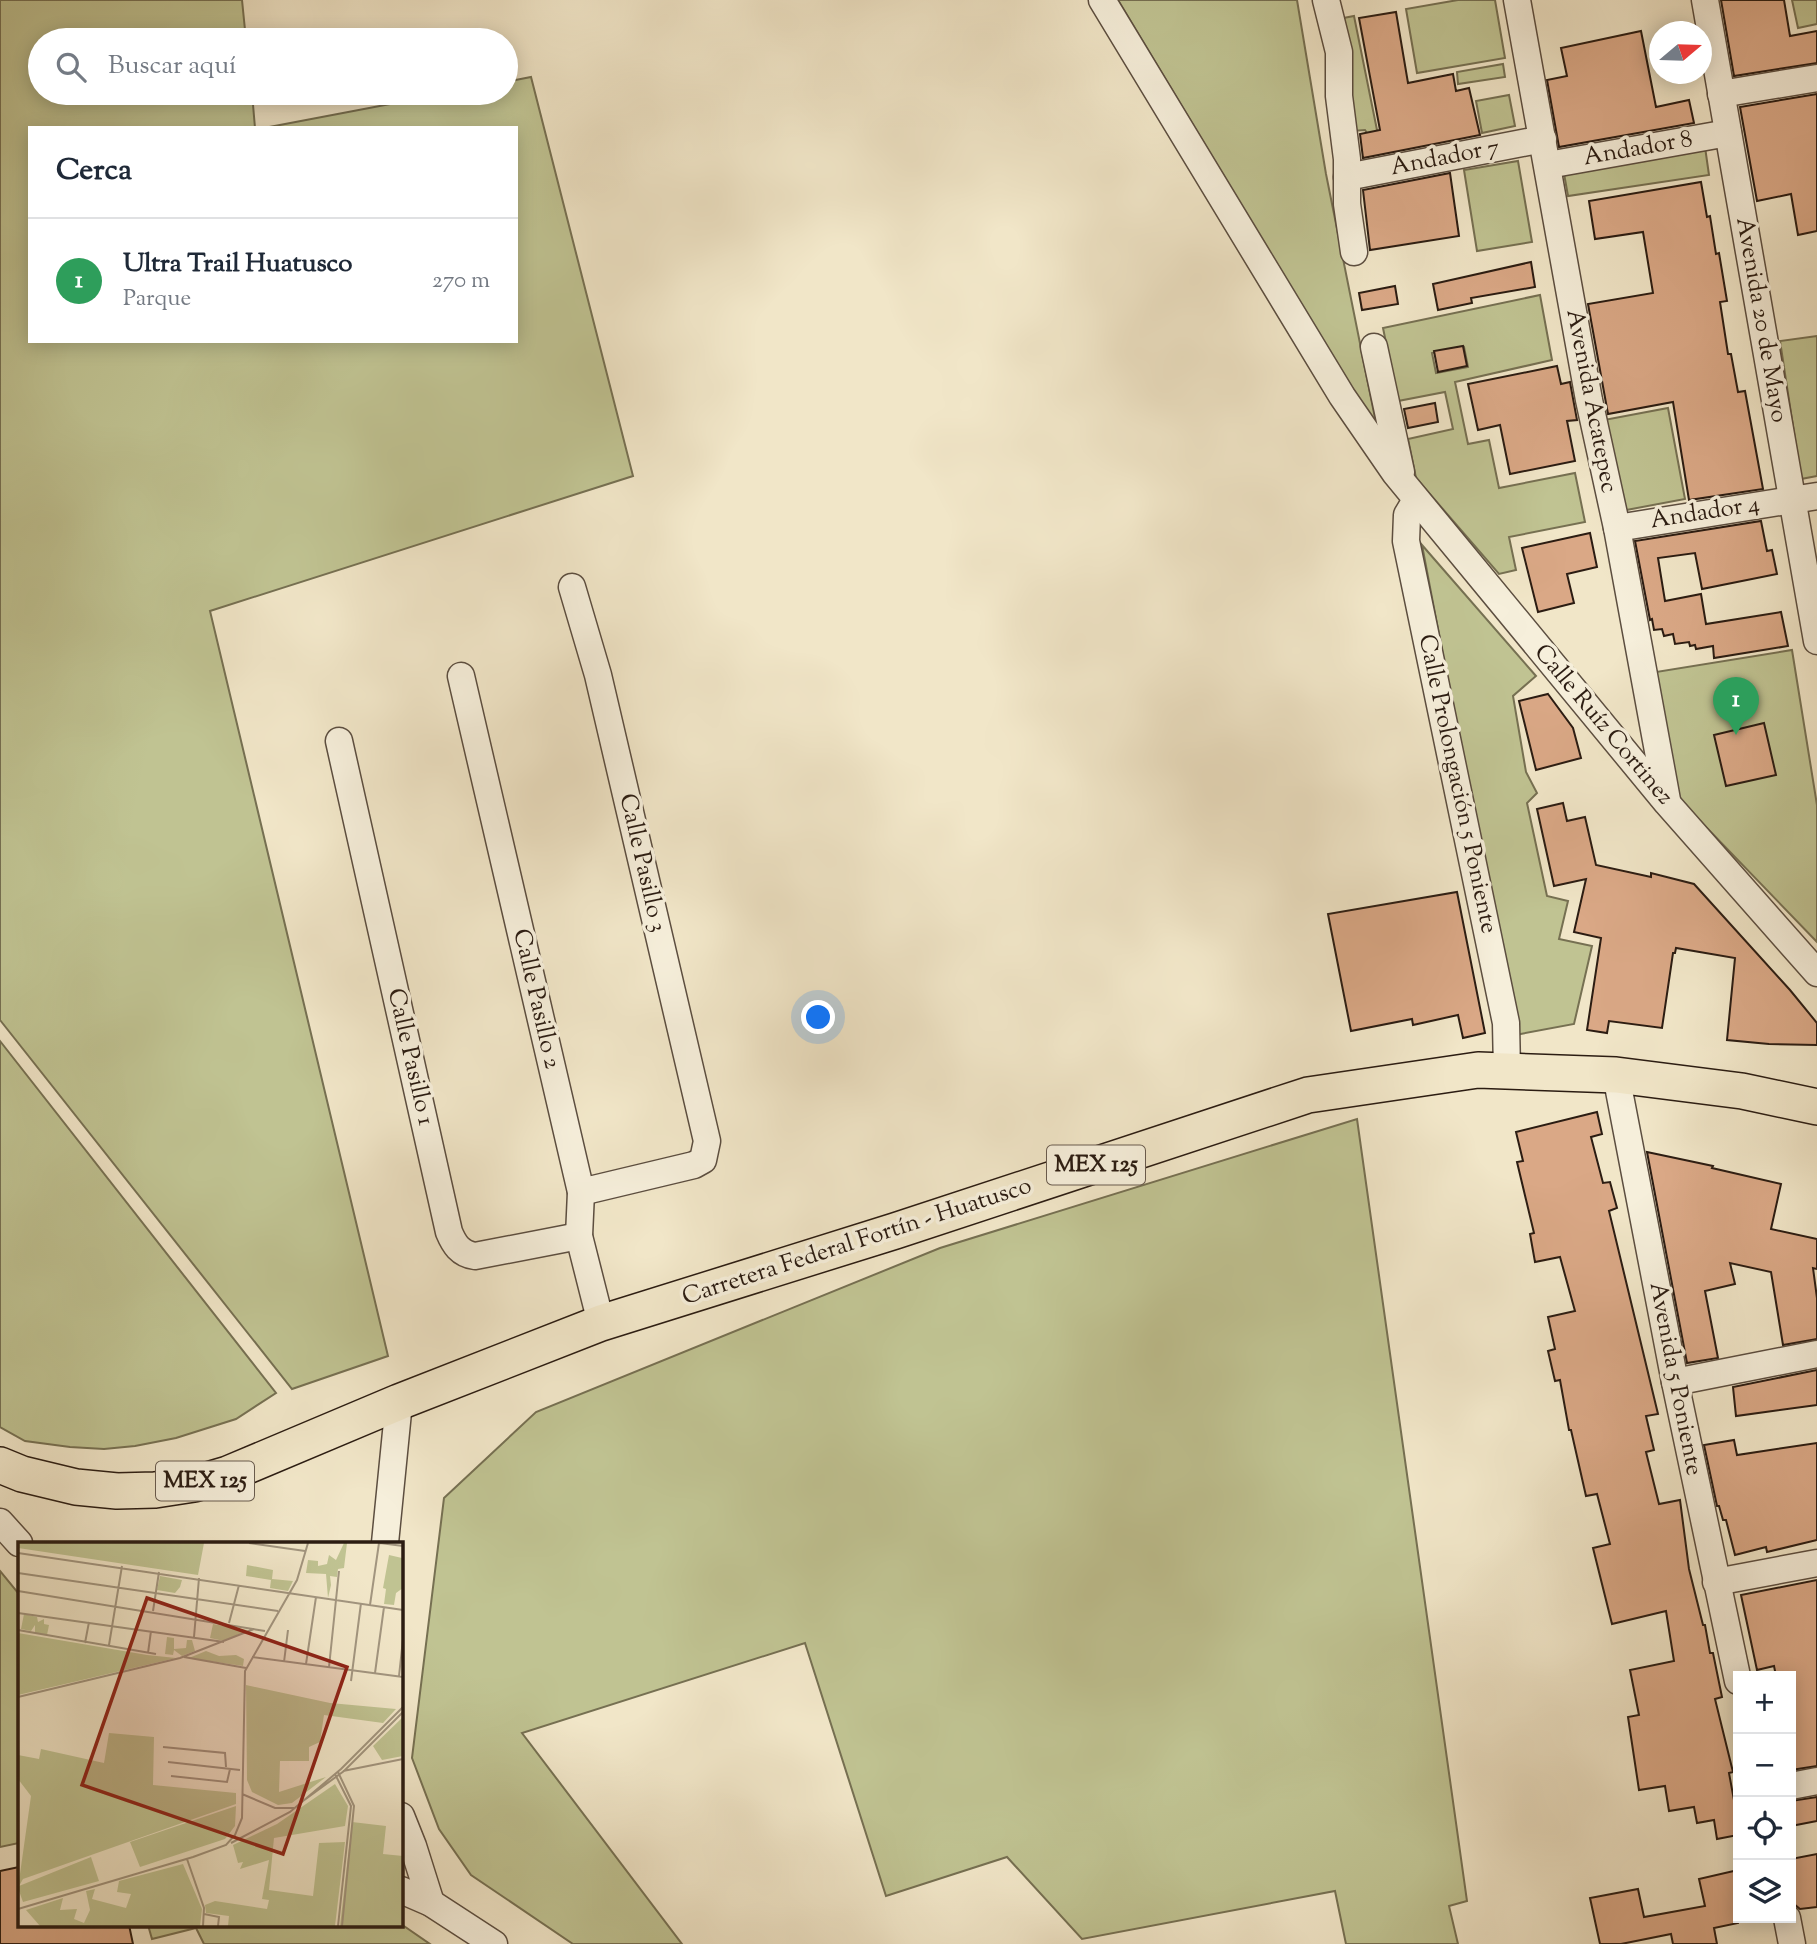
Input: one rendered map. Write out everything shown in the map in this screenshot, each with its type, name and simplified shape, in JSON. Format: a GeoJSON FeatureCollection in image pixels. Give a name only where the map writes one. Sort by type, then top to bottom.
{"type":"FeatureCollection","features":[{"type":"Feature","properties":{"kind":"main road","name":"Carretera Federal Fortín - Huatusco"},"geometry":{"type":"LineString","coordinates":[[0,1465],[22,1474],[76,1487],[117,1491],[155,1490],[194,1484],[228,1474],[399,1402],[601,1323],[895,1231],[1308,1095],[1478,1070],[1616,1075],[1742,1091],[1817,1107]]}},
{"type":"Feature","properties":{"kind":"street","name":"Calle Ruíz Cortinez"},"geometry":{"type":"LineString","coordinates":[[1102,0],[1342,396],[1405,485],[1667,803],[1817,973]]}},
{"type":"Feature","properties":{"kind":"street"},"geometry":{"type":"LineString","coordinates":[[1325,0],[1339,52],[1339,96],[1347,159],[1347,204],[1354,251]]}},
{"type":"Feature","properties":{"kind":"street","name":"Avenida Acatepec"},"geometry":{"type":"LineString","coordinates":[[1517,0],[1589,400],[1617,528],[1667,803]]}},
{"type":"Feature","properties":{"kind":"street","name":"Avenida 20 de Mayo"},"geometry":{"type":"LineString","coordinates":[[1705,0],[1728,133],[1805,498],[1817,641]]}},
{"type":"Feature","properties":{"kind":"street"},"geometry":{"type":"LineString","coordinates":[[1721,94],[1817,78]]}},
{"type":"Feature","properties":{"kind":"street","name":"Andador 8"},"geometry":{"type":"LineString","coordinates":[[1548,165],[1728,133]]}},
{"type":"Feature","properties":{"kind":"street","name":"Andador 7"},"geometry":{"type":"LineString","coordinates":[[1346,177],[1543,139]]}},
{"type":"Feature","properties":{"kind":"street","name":"Calle Prolongación 5 Poniente"},"geometry":{"type":"LineString","coordinates":[[1374,348],[1405,485],[1406,541],[1506,1023],[1507,1071]]}},
{"type":"Feature","properties":{"kind":"street","name":"Andador 4"},"geometry":{"type":"LineString","coordinates":[[1617,528],[1805,498]]}},
{"type":"Feature","properties":{"kind":"street","name":"Calle Pasillo 3"},"geometry":{"type":"LineString","coordinates":[[572,587],[598,675],[707,1141],[702,1160],[694,1165],[581,1192]]}},
{"type":"Feature","properties":{"kind":"street","name":"Calle Pasillo 2"},"geometry":{"type":"LineString","coordinates":[[461,676],[581,1192],[579,1236],[601,1323]]}},
{"type":"Feature","properties":{"kind":"street","name":"Calle Pasillo 1"},"geometry":{"type":"LineString","coordinates":[[339,741],[446,1218],[455,1245],[468,1255],[475,1256],[579,1236]]}},
{"type":"Feature","properties":{"kind":"street","name":"Avenida 5 Poniente"},"geometry":{"type":"LineString","coordinates":[[1616,1075],[1675,1382],[1736,1671]]}},
{"type":"Feature","properties":{"kind":"street"},"geometry":{"type":"LineString","coordinates":[[1675,1382],[1817,1354]]}},
{"type":"Feature","properties":{"kind":"street"},"geometry":{"type":"LineString","coordinates":[[385,1542],[399,1402]]}},
{"type":"Feature","properties":{"kind":"street"},"geometry":{"type":"LineString","coordinates":[[0,1522],[18,1542]]}},
{"type":"Feature","properties":{"kind":"street"},"geometry":{"type":"LineString","coordinates":[[1716,1582],[1817,1563]]}},
{"type":"Feature","properties":{"kind":"street"},"geometry":{"type":"LineString","coordinates":[[1796,1785],[1817,1781]]}},
{"type":"Feature","properties":{"kind":"street"},"geometry":{"type":"LineString","coordinates":[[402,1818],[431,1903]]}},
{"type":"Feature","properties":{"kind":"street"},"geometry":{"type":"LineString","coordinates":[[402,1890],[431,1903],[494,1944]]}},
{"type":"Feature","properties":{"kind":"street"},"geometry":{"type":"LineString","coordinates":[[1788,1923],[1792,1944]]}},
{"type":"Feature","properties":{"kind":"green space"},"geometry":{"type":"Polygon","coordinates":[[[0,0],[242,0],[245,28],[28,28],[28,105],[253,105],[255,126],[28,126],[28,343],[518,343],[518,126],[275,126],[385,105],[518,105],[518,80],[531,77],[633,476],[210,611],[388,1356],[292,1389],[0,1020],[0,0]]]}},
{"type":"Feature","properties":{"kind":"green space"},"geometry":{"type":"Polygon","coordinates":[[[1118,0],[1297,0],[1326,174],[1378,433],[1118,0]]]}},
{"type":"Feature","properties":{"kind":"green space"},"geometry":{"type":"Polygon","coordinates":[[[1458,0],[1495,0],[1505,58],[1417,73],[1406,9],[1458,0]]]}},
{"type":"Feature","properties":{"kind":"green space"},"geometry":{"type":"Polygon","coordinates":[[[1792,0],[1817,0],[1817,24],[1798,28],[1792,0]]]}},
{"type":"Feature","properties":{"kind":"green space"},"geometry":{"type":"Polygon","coordinates":[[[1354,16],[1378,135],[1369,136],[1365,130],[1352,131],[1338,19],[1354,16]]]}},
{"type":"Feature","properties":{"kind":"green space"},"geometry":{"type":"Polygon","coordinates":[[[1503,64],[1505,77],[1458,84],[1457,72],[1503,64]]]}},
{"type":"Feature","properties":{"kind":"green space"},"geometry":{"type":"Polygon","coordinates":[[[1509,95],[1515,126],[1482,133],[1476,101],[1509,95]]]}},
{"type":"Feature","properties":{"kind":"green space"},"geometry":{"type":"Polygon","coordinates":[[[1705,147],[1709,175],[1568,196],[1563,168],[1705,147]]]}},
{"type":"Feature","properties":{"kind":"green space"},"geometry":{"type":"Polygon","coordinates":[[[1518,161],[1532,242],[1477,251],[1464,170],[1518,161]]]}},
{"type":"Feature","properties":{"kind":"green space"},"geometry":{"type":"Polygon","coordinates":[[[1540,295],[1552,360],[1455,382],[1468,444],[1489,440],[1499,488],[1575,473],[1585,522],[1509,537],[1516,570],[1499,574],[1416,478],[1408,439],[1453,429],[1445,392],[1398,401],[1383,328],[1540,295]],[[1464,347],[1432,353],[1436,373],[1468,367],[1464,347]]]}},
{"type":"Feature","properties":{"kind":"green space"},"geometry":{"type":"Polygon","coordinates":[[[1817,336],[1817,476],[1801,479],[1780,341],[1817,336]]]}},
{"type":"Feature","properties":{"kind":"green space"},"geometry":{"type":"Polygon","coordinates":[[[1668,408],[1685,499],[1621,511],[1604,420],[1668,408]]]}},
{"type":"Feature","properties":{"kind":"green space"},"geometry":{"type":"Polygon","coordinates":[[[1422,545],[1536,676],[1513,696],[1526,772],[1537,793],[1527,803],[1547,896],[1568,901],[1559,939],[1592,946],[1574,1024],[1515,1035],[1422,545]]]}},
{"type":"Feature","properties":{"kind":"green space"},"geometry":{"type":"Polygon","coordinates":[[[1792,650],[1817,805],[1817,942],[1677,797],[1656,672],[1792,650]]]}},
{"type":"Feature","properties":{"kind":"green space"},"geometry":{"type":"Polygon","coordinates":[[[0,1041],[276,1393],[236,1419],[176,1438],[135,1446],[104,1449],[25,1441],[0,1427],[0,1041]]]}},
{"type":"Feature","properties":{"kind":"green space"},"geometry":{"type":"Polygon","coordinates":[[[1357,1119],[1467,1901],[1449,1906],[1458,1944],[1346,1944],[1335,1891],[1082,1939],[1007,1857],[886,1896],[805,1643],[522,1733],[682,1944],[573,1944],[471,1875],[439,1829],[412,1758],[444,1498],[536,1412],[940,1248],[1357,1119]]]}},
{"type":"Feature","properties":{"kind":"green space"},"geometry":{"type":"Polygon","coordinates":[[[0,1571],[18,1593],[18,1843],[0,1847],[0,1571]]]}},
{"type":"Feature","properties":{"kind":"green space"},"geometry":{"type":"Polygon","coordinates":[[[402,1925],[430,1944],[204,1944],[196,1928],[152,1939],[148,1926],[402,1925]]]}},
{"type":"Feature","properties":{"kind":"building"},"geometry":{"type":"Polygon","coordinates":[[[1721,0],[1784,0],[1790,36],[1817,31],[1817,63],[1734,76],[1721,0]]]}},
{"type":"Feature","properties":{"kind":"building"},"geometry":{"type":"Polygon","coordinates":[[[1396,12],[1408,83],[1453,74],[1456,91],[1469,88],[1480,135],[1363,158],[1360,134],[1380,130],[1359,18],[1396,12]]]}},
{"type":"Feature","properties":{"kind":"building"},"geometry":{"type":"Polygon","coordinates":[[[1641,31],[1649,84],[1651,84],[1656,107],[1689,100],[1694,123],[1559,147],[1547,80],[1567,76],[1561,48],[1641,31]]]}},
{"type":"Feature","properties":{"kind":"building"},"geometry":{"type":"Polygon","coordinates":[[[1817,94],[1817,231],[1798,235],[1791,194],[1757,201],[1740,107],[1817,94]]]}},
{"type":"Feature","properties":{"kind":"building"},"geometry":{"type":"Polygon","coordinates":[[[1450,173],[1459,236],[1370,250],[1363,190],[1450,173]]]}},
{"type":"Feature","properties":{"kind":"building"},"geometry":{"type":"Polygon","coordinates":[[[1701,182],[1716,254],[1719,253],[1727,301],[1720,302],[1728,354],[1731,354],[1738,392],[1745,391],[1763,489],[1689,500],[1673,402],[1608,414],[1588,304],[1653,293],[1643,232],[1595,239],[1589,201],[1701,182]]]}},
{"type":"Feature","properties":{"kind":"building"},"geometry":{"type":"Polygon","coordinates":[[[1531,262],[1535,287],[1471,298],[1472,303],[1438,310],[1433,284],[1531,262]]]}},
{"type":"Feature","properties":{"kind":"building"},"geometry":{"type":"Polygon","coordinates":[[[1395,286],[1398,304],[1362,310],[1359,293],[1395,286]]]}},
{"type":"Feature","properties":{"kind":"building"},"geometry":{"type":"Polygon","coordinates":[[[1463,346],[1467,366],[1438,372],[1434,351],[1463,346]]]}},
{"type":"Feature","properties":{"kind":"building"},"geometry":{"type":"Polygon","coordinates":[[[1557,366],[1561,384],[1570,382],[1577,420],[1567,421],[1575,461],[1510,474],[1500,425],[1478,430],[1468,384],[1557,366]]]}},
{"type":"Feature","properties":{"kind":"building"},"geometry":{"type":"Polygon","coordinates":[[[1435,403],[1438,422],[1408,428],[1404,409],[1435,403]]]}},
{"type":"Feature","properties":{"kind":"building"},"geometry":{"type":"Polygon","coordinates":[[[1761,521],[1767,551],[1772,550],[1777,574],[1702,589],[1695,553],[1658,558],[1665,601],[1701,594],[1706,624],[1781,612],[1788,646],[1714,658],[1713,646],[1696,649],[1695,645],[1690,646],[1689,642],[1675,644],[1673,634],[1664,636],[1662,629],[1654,630],[1635,541],[1761,521]]]}},
{"type":"Feature","properties":{"kind":"building"},"geometry":{"type":"Polygon","coordinates":[[[1590,533],[1597,567],[1567,574],[1574,603],[1538,612],[1522,548],[1590,533]]]}},
{"type":"Feature","properties":{"kind":"building"},"geometry":{"type":"Polygon","coordinates":[[[1548,694],[1573,728],[1581,758],[1536,770],[1519,701],[1548,694]]]}},
{"type":"Feature","properties":{"kind":"building"},"geometry":{"type":"Polygon","coordinates":[[[1764,723],[1776,775],[1726,786],[1714,735],[1764,723]]]}},
{"type":"Feature","properties":{"kind":"building"},"geometry":{"type":"Polygon","coordinates":[[[1563,803],[1567,821],[1585,817],[1596,865],[1651,877],[1651,873],[1694,884],[1817,1023],[1817,1045],[1727,1040],[1735,958],[1676,948],[1662,1028],[1609,1021],[1607,1033],[1587,1030],[1601,938],[1574,932],[1586,879],[1554,886],[1537,809],[1563,803]]]}},
{"type":"Feature","properties":{"kind":"building"},"geometry":{"type":"Polygon","coordinates":[[[1457,892],[1485,1033],[1463,1038],[1458,1015],[1413,1025],[1412,1019],[1351,1031],[1328,914],[1457,892]]]}},
{"type":"Feature","properties":{"kind":"building"},"geometry":{"type":"Polygon","coordinates":[[[1597,1112],[1602,1134],[1591,1137],[1603,1183],[1610,1182],[1617,1208],[1609,1211],[1658,1414],[1646,1416],[1654,1450],[1646,1452],[1659,1504],[1680,1500],[1689,1569],[1710,1653],[1713,1653],[1722,1697],[1715,1699],[1733,1772],[1729,1773],[1733,1795],[1733,1836],[1717,1839],[1714,1820],[1697,1823],[1694,1807],[1669,1811],[1665,1786],[1639,1790],[1628,1717],[1639,1715],[1630,1670],[1674,1661],[1666,1611],[1612,1624],[1593,1548],[1610,1544],[1597,1494],[1586,1496],[1569,1430],[1560,1380],[1555,1381],[1548,1351],[1555,1349],[1548,1317],[1575,1311],[1560,1257],[1535,1262],[1530,1234],[1534,1233],[1517,1162],[1523,1161],[1516,1132],[1597,1112]]]}},
{"type":"Feature","properties":{"kind":"building"},"geometry":{"type":"Polygon","coordinates":[[[1647,1152],[1781,1184],[1771,1229],[1817,1239],[1817,1269],[1813,1268],[1817,1298],[1817,1339],[1783,1345],[1771,1272],[1730,1263],[1735,1284],[1705,1291],[1718,1358],[1687,1363],[1647,1152]]]}},
{"type":"Feature","properties":{"kind":"building"},"geometry":{"type":"Polygon","coordinates":[[[1817,1370],[1817,1405],[1736,1416],[1733,1387],[1817,1370]]]}},
{"type":"Feature","properties":{"kind":"building"},"geometry":{"type":"Polygon","coordinates":[[[1734,1440],[1737,1455],[1817,1443],[1817,1540],[1767,1552],[1766,1547],[1735,1555],[1726,1520],[1723,1520],[1717,1506],[1704,1445],[1734,1440]]]}},
{"type":"Feature","properties":{"kind":"building"},"geometry":{"type":"Polygon","coordinates":[[[1817,1580],[1817,1766],[1796,1769],[1796,1671],[1775,1671],[1774,1666],[1757,1670],[1741,1595],[1817,1580]]]}},
{"type":"Feature","properties":{"kind":"building"},"geometry":{"type":"Polygon","coordinates":[[[1817,1797],[1817,1821],[1796,1825],[1796,1800],[1817,1797]]]}},
{"type":"Feature","properties":{"kind":"building"},"geometry":{"type":"Polygon","coordinates":[[[1817,1854],[1817,1907],[1800,1909],[1796,1906],[1796,1858],[1817,1854]]]}},
{"type":"Feature","properties":{"kind":"building"},"geometry":{"type":"Polygon","coordinates":[[[18,1867],[18,1926],[129,1926],[133,1944],[0,1944],[0,1871],[18,1867]]]}},
{"type":"Feature","properties":{"kind":"building"},"geometry":{"type":"Polygon","coordinates":[[[1733,1871],[1733,1923],[1738,1923],[1714,1928],[1717,1944],[1673,1944],[1671,1934],[1621,1944],[1600,1944],[1590,1898],[1638,1889],[1644,1917],[1705,1906],[1699,1879],[1733,1871]]]}},
{"type":"Feature","properties":{"kind":"place","name":"Ultra Trail Huatusco"},"geometry":{"type":"Point","coordinates":[1736,735]}}]}
